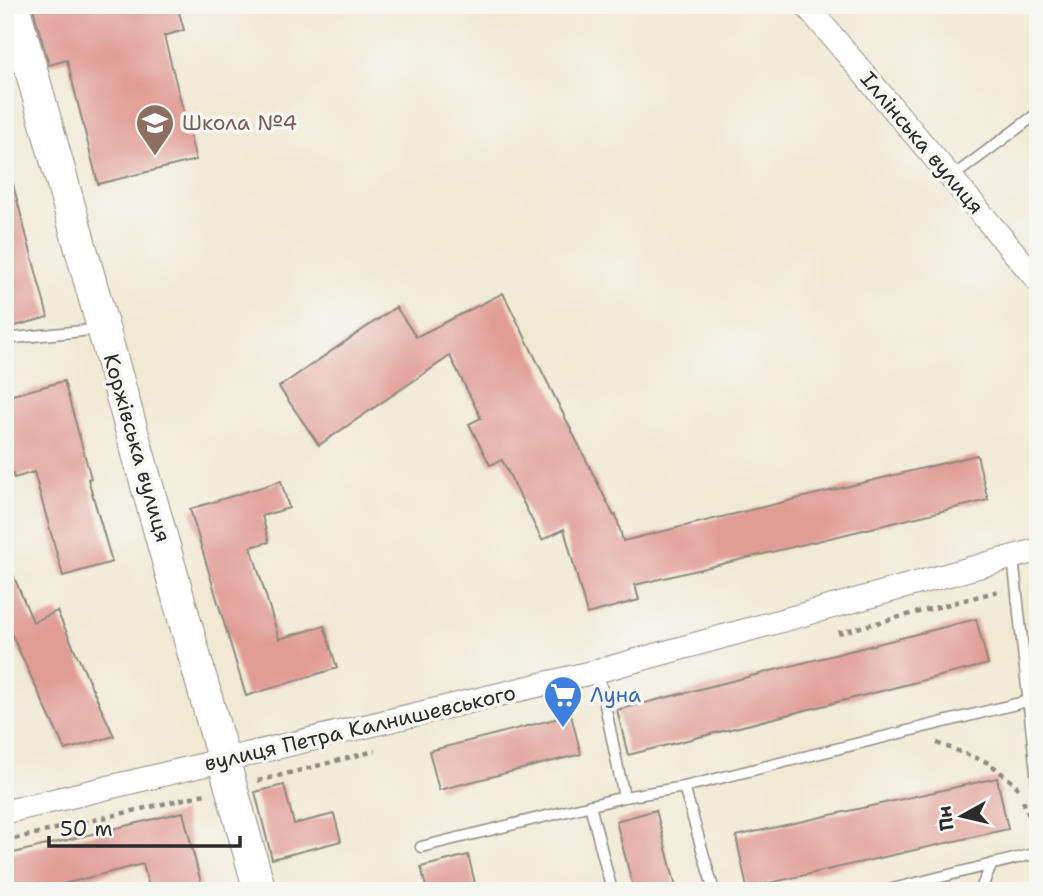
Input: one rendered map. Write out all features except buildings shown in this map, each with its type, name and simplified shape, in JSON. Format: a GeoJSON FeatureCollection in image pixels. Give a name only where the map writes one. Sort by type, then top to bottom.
{"type":"FeatureCollection","features":[{"type":"Feature","properties":{"kind":"street","name":"Коржівська вулиця"},"geometry":{"type":"LineString","coordinates":[[12,5],[260,891]]}},
{"type":"Feature","properties":{"kind":"street","name":"Іллінська вулиця"},"geometry":{"type":"LineString","coordinates":[[806,5],[1038,281]]}},
{"type":"Feature","properties":{"kind":"street","name":"вулиця Петра Калнишевського"},"geometry":{"type":"LineString","coordinates":[[5,812],[598,671],[1038,550]]}},
{"type":"Feature","properties":{"kind":"lane"},"geometry":{"type":"LineString","coordinates":[[952,177],[1038,113]]}},
{"type":"Feature","properties":{"kind":"lane"},"geometry":{"type":"LineString","coordinates":[[5,340],[103,329]]}},
{"type":"Feature","properties":{"kind":"lane"},"geometry":{"type":"LineString","coordinates":[[1013,556],[1038,790]]}},
{"type":"Feature","properties":{"kind":"lane"},"geometry":{"type":"LineString","coordinates":[[1024,661],[1038,674]]}},
{"type":"Feature","properties":{"kind":"lane"},"geometry":{"type":"LineString","coordinates":[[598,671],[624,797]]}},
{"type":"Feature","properties":{"kind":"lane"},"geometry":{"type":"LineString","coordinates":[[421,847],[624,797],[684,788],[1028,701]]}},
{"type":"Feature","properties":{"kind":"lane"},"geometry":{"type":"LineString","coordinates":[[684,788],[714,891]]}},
{"type":"Feature","properties":{"kind":"lane"},"geometry":{"type":"LineString","coordinates":[[590,806],[612,891]]}},
{"type":"Feature","properties":{"kind":"lane"},"geometry":{"type":"LineString","coordinates":[[884,891],[1038,853]]}},
{"type":"Feature","properties":{"kind":"lane"},"geometry":{"type":"LineString","coordinates":[[980,891],[992,864]]}},
{"type":"Feature","properties":{"kind":"path"},"geometry":{"type":"LineString","coordinates":[[909,732],[989,763],[1016,785],[1038,836]]}},
{"type":"Feature","properties":{"kind":"place","name":"Школа №4"},"geometry":{"type":"Point","coordinates":[155,157]}},
{"type":"Feature","properties":{"kind":"place","name":"Луна"},"geometry":{"type":"Point","coordinates":[563,729]}}]}
